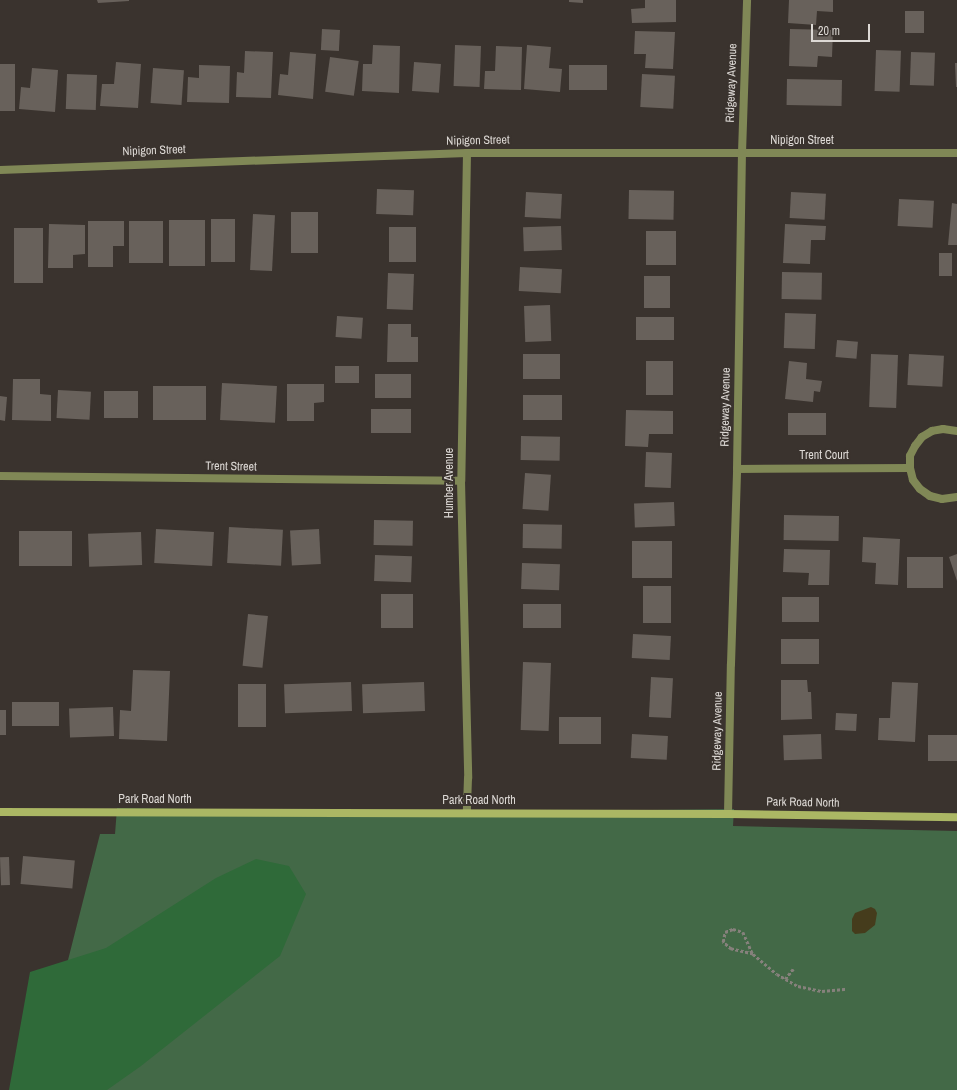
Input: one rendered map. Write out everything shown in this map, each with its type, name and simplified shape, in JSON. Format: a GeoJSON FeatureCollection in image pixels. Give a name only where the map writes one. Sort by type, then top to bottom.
{"type":"FeatureCollection","features":[{"type":"Feature","properties":{"kind":"main road","name":"Park Road North"},"geometry":{"type":"LineString","coordinates":[[0,812],[728,814],[957,817]]}},
{"type":"Feature","properties":{"kind":"street","name":"Ridgeway Avenue"},"geometry":{"type":"LineString","coordinates":[[728,814],[731,656],[738,469],[742,153],[747,0]]}},
{"type":"Feature","properties":{"kind":"street","name":"Nipigon Street"},"geometry":{"type":"LineString","coordinates":[[0,170],[467,153],[957,153]]}},
{"type":"Feature","properties":{"kind":"street","name":"Humber Avenue"},"geometry":{"type":"LineString","coordinates":[[467,153],[462,482],[468,778],[467,813]]}},
{"type":"Feature","properties":{"kind":"street"},"geometry":{"type":"LineString","coordinates":[[957,431],[943,428],[932,431],[922,437],[910,456],[910,468],[913,480],[920,489],[930,496],[942,499],[957,497]]}},
{"type":"Feature","properties":{"kind":"street","name":"Trent Court"},"geometry":{"type":"LineString","coordinates":[[738,469],[910,468]]}},
{"type":"Feature","properties":{"kind":"street","name":"Trent Street"},"geometry":{"type":"LineString","coordinates":[[0,476],[462,482]]}},
{"type":"Feature","properties":{"kind":"path"},"geometry":{"type":"LineString","coordinates":[[753,954],[731,950],[723,942],[725,932],[733,929],[743,932],[753,954],[777,974],[798,986],[822,991],[847,989]]}},
{"type":"Feature","properties":{"kind":"path"},"geometry":{"type":"LineString","coordinates":[[785,979],[793,969]]}},
{"type":"Feature","properties":{"kind":"green space"},"geometry":{"type":"Polygon","coordinates":[[[117,808],[467,813],[734,809],[733,826],[957,831],[957,1090],[35,1090],[100,834],[115,834],[117,808]]]}},
{"type":"Feature","properties":{"kind":"green space"},"geometry":{"type":"Polygon","coordinates":[[[256,859],[289,866],[306,894],[280,956],[141,1066],[107,1090],[9,1090],[30,972],[106,948],[216,878],[256,859]]]}},
{"type":"Feature","properties":{"kind":"sand"},"geometry":{"type":"Polygon","coordinates":[[[871,907],[875,909],[877,913],[875,925],[865,933],[855,934],[852,931],[852,919],[855,913],[871,907]]]}},
{"type":"Feature","properties":{"kind":"building"},"geometry":{"type":"Polygon","coordinates":[[[97,0],[129,0],[129,1],[98,3],[97,0]]]}},
{"type":"Feature","properties":{"kind":"building"},"geometry":{"type":"Polygon","coordinates":[[[569,0],[583,0],[583,3],[569,2],[569,0]]]}},
{"type":"Feature","properties":{"kind":"building"},"geometry":{"type":"Polygon","coordinates":[[[645,0],[676,0],[676,22],[632,23],[631,9],[645,8],[645,0]]]}},
{"type":"Feature","properties":{"kind":"building"},"geometry":{"type":"Polygon","coordinates":[[[789,0],[833,0],[833,12],[817,11],[816,25],[788,23],[789,0]]]}},
{"type":"Feature","properties":{"kind":"building"},"geometry":{"type":"Polygon","coordinates":[[[905,11],[924,11],[924,33],[905,33],[905,11]]]}},
{"type":"Feature","properties":{"kind":"building"},"geometry":{"type":"Polygon","coordinates":[[[322,29],[340,30],[339,51],[321,50],[322,29]]]}},
{"type":"Feature","properties":{"kind":"building"},"geometry":{"type":"Polygon","coordinates":[[[790,29],[833,30],[832,57],[818,56],[817,67],[789,66],[790,29]]]}},
{"type":"Feature","properties":{"kind":"building"},"geometry":{"type":"Polygon","coordinates":[[[635,31],[675,32],[673,69],[645,68],[646,54],[634,54],[635,31]]]}},
{"type":"Feature","properties":{"kind":"building"},"geometry":{"type":"Polygon","coordinates":[[[373,45],[400,46],[399,93],[362,91],[363,64],[372,64],[373,45]]]}},
{"type":"Feature","properties":{"kind":"building"},"geometry":{"type":"Polygon","coordinates":[[[455,45],[481,46],[480,87],[454,86],[455,45]]]}},
{"type":"Feature","properties":{"kind":"building"},"geometry":{"type":"Polygon","coordinates":[[[527,45],[551,47],[549,68],[562,69],[560,92],[524,89],[527,45]]]}},
{"type":"Feature","properties":{"kind":"building"},"geometry":{"type":"Polygon","coordinates":[[[496,46],[522,47],[521,90],[484,89],[485,71],[495,71],[496,46]]]}},
{"type":"Feature","properties":{"kind":"building"},"geometry":{"type":"Polygon","coordinates":[[[876,50],[901,51],[900,92],[875,91],[876,50]]]}},
{"type":"Feature","properties":{"kind":"building"},"geometry":{"type":"Polygon","coordinates":[[[245,51],[273,52],[271,98],[236,97],[237,72],[244,73],[245,51]]]}},
{"type":"Feature","properties":{"kind":"building"},"geometry":{"type":"Polygon","coordinates":[[[290,52],[316,54],[313,99],[278,95],[280,74],[288,75],[290,52]]]}},
{"type":"Feature","properties":{"kind":"building"},"geometry":{"type":"Polygon","coordinates":[[[911,52],[935,53],[934,86],[910,85],[911,52]]]}},
{"type":"Feature","properties":{"kind":"building"},"geometry":{"type":"Polygon","coordinates":[[[330,57],[359,61],[354,96],[325,92],[330,57]]]}},
{"type":"Feature","properties":{"kind":"building"},"geometry":{"type":"Polygon","coordinates":[[[116,62],[141,64],[138,108],[100,106],[102,84],[114,84],[116,62]]]}},
{"type":"Feature","properties":{"kind":"building"},"geometry":{"type":"Polygon","coordinates":[[[414,62],[441,64],[439,93],[412,91],[414,62]]]}},
{"type":"Feature","properties":{"kind":"building"},"geometry":{"type":"Polygon","coordinates":[[[955,63],[957,63],[957,87],[956,87],[955,63]]]}},
{"type":"Feature","properties":{"kind":"building"},"geometry":{"type":"Polygon","coordinates":[[[0,64],[15,64],[15,111],[0,111],[0,64]]]}},
{"type":"Feature","properties":{"kind":"building"},"geometry":{"type":"Polygon","coordinates":[[[199,65],[230,66],[229,103],[187,102],[188,77],[199,78],[199,65]]]}},
{"type":"Feature","properties":{"kind":"building"},"geometry":{"type":"Polygon","coordinates":[[[569,65],[607,65],[607,90],[569,90],[569,65]]]}},
{"type":"Feature","properties":{"kind":"building"},"geometry":{"type":"Polygon","coordinates":[[[32,68],[58,70],[55,112],[19,109],[21,87],[30,88],[32,68]]]}},
{"type":"Feature","properties":{"kind":"building"},"geometry":{"type":"Polygon","coordinates":[[[153,68],[184,70],[181,105],[151,103],[153,68]]]}},
{"type":"Feature","properties":{"kind":"building"},"geometry":{"type":"Polygon","coordinates":[[[67,74],[97,75],[96,110],[66,109],[67,74]]]}},
{"type":"Feature","properties":{"kind":"building"},"geometry":{"type":"Polygon","coordinates":[[[642,74],[675,76],[673,109],[640,107],[642,74]]]}},
{"type":"Feature","properties":{"kind":"building"},"geometry":{"type":"Polygon","coordinates":[[[787,79],[842,80],[842,106],[787,105],[787,79]]]}},
{"type":"Feature","properties":{"kind":"building"},"geometry":{"type":"Polygon","coordinates":[[[377,189],[414,190],[413,215],[376,214],[377,189]]]}},
{"type":"Feature","properties":{"kind":"building"},"geometry":{"type":"Polygon","coordinates":[[[629,190],[674,191],[673,220],[628,219],[629,190]]]}},
{"type":"Feature","properties":{"kind":"building"},"geometry":{"type":"Polygon","coordinates":[[[526,192],[562,194],[561,219],[525,217],[526,192]]]}},
{"type":"Feature","properties":{"kind":"building"},"geometry":{"type":"Polygon","coordinates":[[[791,192],[826,194],[825,220],[790,218],[791,192]]]}},
{"type":"Feature","properties":{"kind":"building"},"geometry":{"type":"Polygon","coordinates":[[[899,199],[934,201],[933,228],[898,226],[899,199]]]}},
{"type":"Feature","properties":{"kind":"building"},"geometry":{"type":"Polygon","coordinates":[[[952,203],[957,204],[957,245],[948,245],[952,203]]]}},
{"type":"Feature","properties":{"kind":"building"},"geometry":{"type":"Polygon","coordinates":[[[291,212],[318,212],[318,253],[291,253],[291,212]]]}},
{"type":"Feature","properties":{"kind":"building"},"geometry":{"type":"Polygon","coordinates":[[[253,214],[275,215],[272,271],[250,270],[253,214]]]}},
{"type":"Feature","properties":{"kind":"building"},"geometry":{"type":"Polygon","coordinates":[[[211,219],[235,219],[235,262],[211,262],[211,219]]]}},
{"type":"Feature","properties":{"kind":"building"},"geometry":{"type":"Polygon","coordinates":[[[169,220],[205,220],[205,266],[169,266],[169,220]]]}},
{"type":"Feature","properties":{"kind":"building"},"geometry":{"type":"Polygon","coordinates":[[[88,221],[124,221],[124,246],[113,246],[113,267],[88,267],[88,221]]]}},
{"type":"Feature","properties":{"kind":"building"},"geometry":{"type":"Polygon","coordinates":[[[129,221],[163,221],[163,263],[129,263],[129,221]]]}},
{"type":"Feature","properties":{"kind":"building"},"geometry":{"type":"Polygon","coordinates":[[[49,224],[85,225],[85,254],[73,255],[73,268],[48,268],[49,224]]]}},
{"type":"Feature","properties":{"kind":"building"},"geometry":{"type":"Polygon","coordinates":[[[785,224],[826,226],[825,240],[811,240],[810,264],[783,263],[785,224]]]}},
{"type":"Feature","properties":{"kind":"building"},"geometry":{"type":"Polygon","coordinates":[[[561,226],[562,250],[524,251],[523,227],[561,226]]]}},
{"type":"Feature","properties":{"kind":"building"},"geometry":{"type":"Polygon","coordinates":[[[389,227],[416,227],[416,262],[389,262],[389,227]]]}},
{"type":"Feature","properties":{"kind":"building"},"geometry":{"type":"Polygon","coordinates":[[[14,228],[43,228],[43,283],[14,283],[14,228]]]}},
{"type":"Feature","properties":{"kind":"building"},"geometry":{"type":"Polygon","coordinates":[[[646,231],[676,231],[676,265],[646,265],[646,231]]]}},
{"type":"Feature","properties":{"kind":"building"},"geometry":{"type":"Polygon","coordinates":[[[939,253],[952,253],[952,276],[939,276],[939,253]]]}},
{"type":"Feature","properties":{"kind":"building"},"geometry":{"type":"Polygon","coordinates":[[[520,267],[562,269],[561,293],[519,291],[520,267]]]}},
{"type":"Feature","properties":{"kind":"building"},"geometry":{"type":"Polygon","coordinates":[[[782,272],[822,273],[822,300],[782,299],[782,272]]]}},
{"type":"Feature","properties":{"kind":"building"},"geometry":{"type":"Polygon","coordinates":[[[388,273],[414,274],[413,310],[387,309],[388,273]]]}},
{"type":"Feature","properties":{"kind":"building"},"geometry":{"type":"Polygon","coordinates":[[[644,276],[670,276],[670,308],[644,308],[644,276]]]}},
{"type":"Feature","properties":{"kind":"building"},"geometry":{"type":"Polygon","coordinates":[[[550,305],[551,341],[525,342],[524,306],[550,305]]]}},
{"type":"Feature","properties":{"kind":"building"},"geometry":{"type":"Polygon","coordinates":[[[785,313],[816,314],[815,349],[784,348],[785,313]]]}},
{"type":"Feature","properties":{"kind":"building"},"geometry":{"type":"Polygon","coordinates":[[[337,316],[363,318],[361,339],[336,337],[337,316]]]}},
{"type":"Feature","properties":{"kind":"building"},"geometry":{"type":"Polygon","coordinates":[[[636,317],[674,317],[674,340],[636,340],[636,317]]]}},
{"type":"Feature","properties":{"kind":"building"},"geometry":{"type":"Polygon","coordinates":[[[388,324],[411,324],[411,337],[418,337],[418,362],[387,362],[388,324]]]}},
{"type":"Feature","properties":{"kind":"building"},"geometry":{"type":"Polygon","coordinates":[[[837,340],[858,342],[856,359],[836,357],[837,340]]]}},
{"type":"Feature","properties":{"kind":"building"},"geometry":{"type":"Polygon","coordinates":[[[523,354],[560,354],[560,379],[523,379],[523,354]]]}},
{"type":"Feature","properties":{"kind":"building"},"geometry":{"type":"Polygon","coordinates":[[[871,354],[898,355],[896,408],[869,407],[871,354]]]}},
{"type":"Feature","properties":{"kind":"building"},"geometry":{"type":"Polygon","coordinates":[[[909,354],[944,356],[942,387],[907,385],[909,354]]]}},
{"type":"Feature","properties":{"kind":"building"},"geometry":{"type":"Polygon","coordinates":[[[646,361],[673,361],[673,395],[646,395],[646,361]]]}},
{"type":"Feature","properties":{"kind":"building"},"geometry":{"type":"Polygon","coordinates":[[[789,361],[807,363],[806,379],[822,381],[820,392],[814,391],[813,402],[785,399],[789,361]]]}},
{"type":"Feature","properties":{"kind":"building"},"geometry":{"type":"Polygon","coordinates":[[[335,366],[359,366],[359,383],[335,383],[335,366]]]}},
{"type":"Feature","properties":{"kind":"building"},"geometry":{"type":"Polygon","coordinates":[[[375,374],[411,374],[411,398],[375,398],[375,374]]]}},
{"type":"Feature","properties":{"kind":"building"},"geometry":{"type":"Polygon","coordinates":[[[13,379],[40,379],[40,394],[51,395],[51,421],[12,420],[13,379]]]}},
{"type":"Feature","properties":{"kind":"building"},"geometry":{"type":"Polygon","coordinates":[[[222,383],[277,386],[275,423],[220,420],[222,383]]]}},
{"type":"Feature","properties":{"kind":"building"},"geometry":{"type":"Polygon","coordinates":[[[287,384],[324,384],[324,402],[314,403],[314,421],[287,421],[287,384]]]}},
{"type":"Feature","properties":{"kind":"building"},"geometry":{"type":"Polygon","coordinates":[[[153,386],[206,386],[206,420],[153,420],[153,386]]]}},
{"type":"Feature","properties":{"kind":"building"},"geometry":{"type":"Polygon","coordinates":[[[58,390],[91,392],[89,420],[57,418],[58,390]]]}},
{"type":"Feature","properties":{"kind":"building"},"geometry":{"type":"Polygon","coordinates":[[[104,391],[138,391],[138,418],[104,418],[104,391]]]}},
{"type":"Feature","properties":{"kind":"building"},"geometry":{"type":"Polygon","coordinates":[[[523,395],[562,395],[562,420],[523,420],[523,395]]]}},
{"type":"Feature","properties":{"kind":"building"},"geometry":{"type":"Polygon","coordinates":[[[0,396],[7,397],[5,421],[0,420],[0,396]]]}},
{"type":"Feature","properties":{"kind":"building"},"geometry":{"type":"Polygon","coordinates":[[[371,409],[411,409],[411,433],[371,433],[371,409]]]}},
{"type":"Feature","properties":{"kind":"building"},"geometry":{"type":"Polygon","coordinates":[[[626,410],[673,411],[673,434],[649,434],[648,447],[625,446],[626,410]]]}},
{"type":"Feature","properties":{"kind":"building"},"geometry":{"type":"Polygon","coordinates":[[[788,413],[826,413],[826,435],[788,435],[788,413]]]}},
{"type":"Feature","properties":{"kind":"building"},"geometry":{"type":"Polygon","coordinates":[[[521,436],[560,437],[560,461],[521,460],[521,436]]]}},
{"type":"Feature","properties":{"kind":"building"},"geometry":{"type":"Polygon","coordinates":[[[646,452],[672,453],[671,488],[645,487],[646,452]]]}},
{"type":"Feature","properties":{"kind":"building"},"geometry":{"type":"Polygon","coordinates":[[[525,473],[551,475],[548,511],[522,509],[525,473]]]}},
{"type":"Feature","properties":{"kind":"building"},"geometry":{"type":"Polygon","coordinates":[[[674,502],[675,526],[635,527],[634,503],[674,502]]]}},
{"type":"Feature","properties":{"kind":"building"},"geometry":{"type":"Polygon","coordinates":[[[784,515],[839,516],[839,541],[784,540],[784,515]]]}},
{"type":"Feature","properties":{"kind":"building"},"geometry":{"type":"Polygon","coordinates":[[[374,520],[413,521],[413,546],[374,545],[374,520]]]}},
{"type":"Feature","properties":{"kind":"building"},"geometry":{"type":"Polygon","coordinates":[[[523,524],[562,525],[562,549],[523,548],[523,524]]]}},
{"type":"Feature","properties":{"kind":"building"},"geometry":{"type":"Polygon","coordinates":[[[229,527],[283,530],[281,566],[227,563],[229,527]]]}},
{"type":"Feature","properties":{"kind":"building"},"geometry":{"type":"Polygon","coordinates":[[[156,529],[214,532],[212,566],[154,563],[156,529]]]}},
{"type":"Feature","properties":{"kind":"building"},"geometry":{"type":"Polygon","coordinates":[[[319,529],[321,564],[292,565],[290,531],[319,529]]]}},
{"type":"Feature","properties":{"kind":"building"},"geometry":{"type":"Polygon","coordinates":[[[19,531],[72,531],[72,566],[19,566],[19,531]]]}},
{"type":"Feature","properties":{"kind":"building"},"geometry":{"type":"Polygon","coordinates":[[[141,532],[142,565],[89,567],[88,534],[141,532]]]}},
{"type":"Feature","properties":{"kind":"building"},"geometry":{"type":"Polygon","coordinates":[[[863,537],[900,539],[898,585],[875,584],[876,563],[862,562],[863,537]]]}},
{"type":"Feature","properties":{"kind":"building"},"geometry":{"type":"Polygon","coordinates":[[[632,541],[672,541],[672,578],[632,578],[632,541]]]}},
{"type":"Feature","properties":{"kind":"building"},"geometry":{"type":"Polygon","coordinates":[[[784,549],[830,550],[829,585],[808,585],[809,573],[783,572],[784,549]]]}},
{"type":"Feature","properties":{"kind":"building"},"geometry":{"type":"Polygon","coordinates":[[[957,554],[957,581],[949,557],[957,554]]]}},
{"type":"Feature","properties":{"kind":"building"},"geometry":{"type":"Polygon","coordinates":[[[375,555],[412,556],[411,582],[374,581],[375,555]]]}},
{"type":"Feature","properties":{"kind":"building"},"geometry":{"type":"Polygon","coordinates":[[[907,557],[943,557],[943,588],[907,588],[907,557]]]}},
{"type":"Feature","properties":{"kind":"building"},"geometry":{"type":"Polygon","coordinates":[[[522,563],[560,564],[559,590],[521,589],[522,563]]]}},
{"type":"Feature","properties":{"kind":"building"},"geometry":{"type":"Polygon","coordinates":[[[643,586],[671,586],[671,623],[643,623],[643,586]]]}},
{"type":"Feature","properties":{"kind":"building"},"geometry":{"type":"Polygon","coordinates":[[[381,594],[413,594],[413,628],[381,628],[381,594]]]}},
{"type":"Feature","properties":{"kind":"building"},"geometry":{"type":"Polygon","coordinates":[[[782,597],[819,597],[819,622],[782,622],[782,597]]]}},
{"type":"Feature","properties":{"kind":"building"},"geometry":{"type":"Polygon","coordinates":[[[523,604],[561,604],[561,628],[523,628],[523,604]]]}},
{"type":"Feature","properties":{"kind":"building"},"geometry":{"type":"Polygon","coordinates":[[[248,614],[268,616],[262,668],[243,666],[248,614]]]}},
{"type":"Feature","properties":{"kind":"building"},"geometry":{"type":"Polygon","coordinates":[[[633,634],[671,636],[670,660],[632,658],[633,634]]]}},
{"type":"Feature","properties":{"kind":"building"},"geometry":{"type":"Polygon","coordinates":[[[781,639],[819,639],[819,664],[781,664],[781,639]]]}},
{"type":"Feature","properties":{"kind":"building"},"geometry":{"type":"Polygon","coordinates":[[[523,662],[551,663],[549,731],[521,730],[523,662]]]}},
{"type":"Feature","properties":{"kind":"building"},"geometry":{"type":"Polygon","coordinates":[[[133,670],[170,671],[167,741],[119,739],[120,710],[131,711],[133,670]]]}},
{"type":"Feature","properties":{"kind":"building"},"geometry":{"type":"Polygon","coordinates":[[[651,677],[673,678],[671,718],[649,717],[651,677]]]}},
{"type":"Feature","properties":{"kind":"building"},"geometry":{"type":"Polygon","coordinates":[[[781,680],[807,680],[808,692],[811,692],[812,719],[781,720],[781,680]]]}},
{"type":"Feature","properties":{"kind":"building"},"geometry":{"type":"Polygon","coordinates":[[[351,682],[352,711],[285,713],[284,684],[351,682]]]}},
{"type":"Feature","properties":{"kind":"building"},"geometry":{"type":"Polygon","coordinates":[[[424,682],[425,711],[363,713],[362,684],[424,682]]]}},
{"type":"Feature","properties":{"kind":"building"},"geometry":{"type":"Polygon","coordinates":[[[892,682],[918,683],[915,742],[878,740],[879,718],[890,718],[892,682]]]}},
{"type":"Feature","properties":{"kind":"building"},"geometry":{"type":"Polygon","coordinates":[[[238,684],[266,684],[266,727],[238,727],[238,684]]]}},
{"type":"Feature","properties":{"kind":"building"},"geometry":{"type":"Polygon","coordinates":[[[12,702],[59,702],[59,726],[12,726],[12,702]]]}},
{"type":"Feature","properties":{"kind":"building"},"geometry":{"type":"Polygon","coordinates":[[[113,707],[114,736],[70,738],[69,709],[113,707]]]}},
{"type":"Feature","properties":{"kind":"building"},"geometry":{"type":"Polygon","coordinates":[[[0,710],[6,710],[6,735],[0,735],[0,710]]]}},
{"type":"Feature","properties":{"kind":"building"},"geometry":{"type":"Polygon","coordinates":[[[836,713],[857,714],[856,731],[835,730],[836,713]]]}},
{"type":"Feature","properties":{"kind":"building"},"geometry":{"type":"Polygon","coordinates":[[[559,717],[601,717],[601,744],[559,744],[559,717]]]}},
{"type":"Feature","properties":{"kind":"building"},"geometry":{"type":"Polygon","coordinates":[[[632,734],[668,736],[667,760],[631,758],[632,734]]]}},
{"type":"Feature","properties":{"kind":"building"},"geometry":{"type":"Polygon","coordinates":[[[821,734],[822,759],[784,760],[783,735],[821,734]]]}},
{"type":"Feature","properties":{"kind":"building"},"geometry":{"type":"Polygon","coordinates":[[[928,735],[957,735],[957,761],[928,761],[928,735]]]}},
{"type":"Feature","properties":{"kind":"building"},"geometry":{"type":"Polygon","coordinates":[[[23,856],[75,861],[72,888],[21,884],[23,856]]]}},
{"type":"Feature","properties":{"kind":"building"},"geometry":{"type":"Polygon","coordinates":[[[0,857],[9,857],[10,885],[1,885],[0,857]]]}}]}
